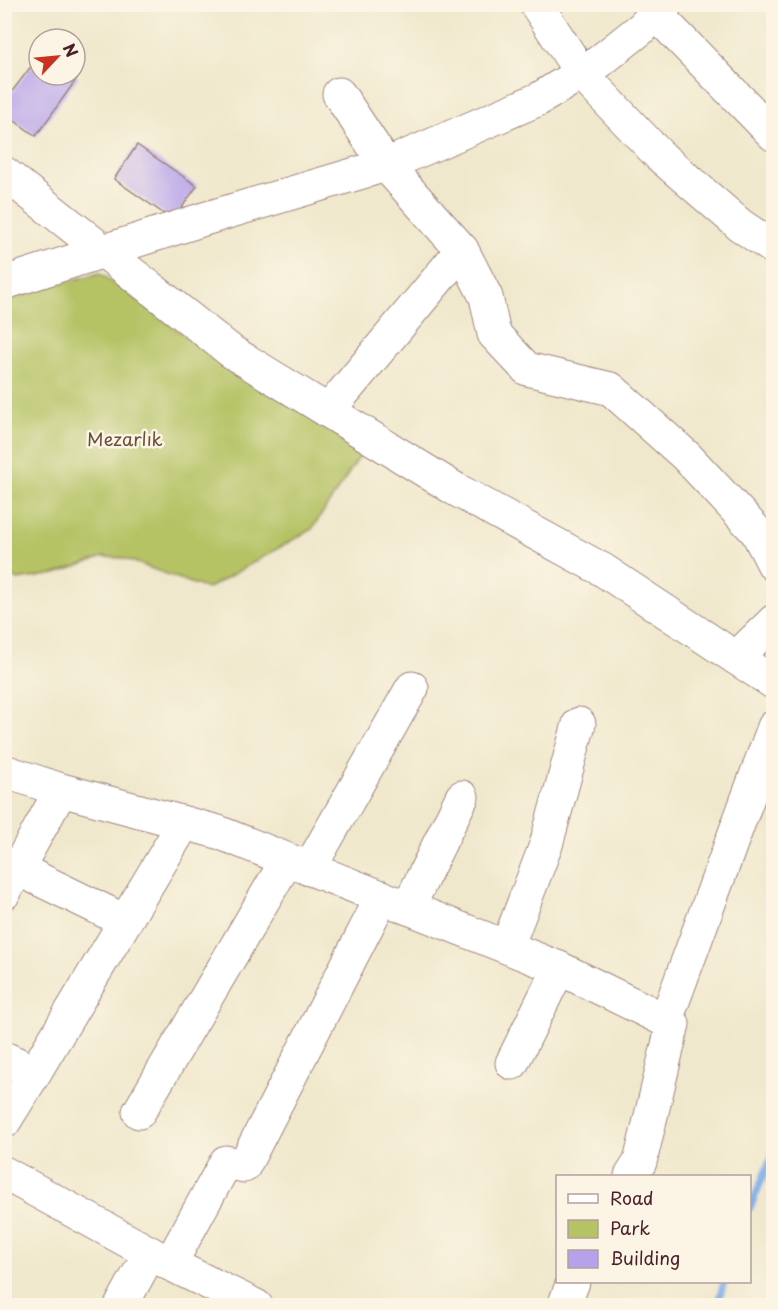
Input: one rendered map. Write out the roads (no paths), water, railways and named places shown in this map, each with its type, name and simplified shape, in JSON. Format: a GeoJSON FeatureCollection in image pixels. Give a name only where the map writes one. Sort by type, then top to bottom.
{"type":"FeatureCollection","features":[{"type":"Feature","properties":{"kind":"street"},"geometry":{"type":"LineString","coordinates":[[536,4],[581,73],[660,156],[740,225],[774,248]]}},
{"type":"Feature","properties":{"kind":"street"},"geometry":{"type":"LineString","coordinates":[[4,283],[386,165],[539,99],[599,62],[643,27],[660,9],[774,135]]}},
{"type":"Feature","properties":{"kind":"street"},"geometry":{"type":"LineString","coordinates":[[339,94],[386,165],[462,250],[486,297],[494,334],[527,369],[611,389],[686,456],[757,532],[774,565]]}},
{"type":"Feature","properties":{"kind":"street"},"geometry":{"type":"LineString","coordinates":[[4,173],[232,352],[454,489],[603,570],[774,683]]}},
{"type":"Feature","properties":{"kind":"street"},"geometry":{"type":"LineString","coordinates":[[328,411],[462,250]]}},
{"type":"Feature","properties":{"kind":"street"},"geometry":{"type":"LineString","coordinates":[[736,658],[774,621]]}},
{"type":"Feature","properties":{"kind":"street"},"geometry":{"type":"LineString","coordinates":[[139,1112],[412,688]]}},
{"type":"Feature","properties":{"kind":"street"},"geometry":{"type":"LineString","coordinates":[[507,947],[546,845],[579,724]]}},
{"type":"Feature","properties":{"kind":"street"},"geometry":{"type":"LineString","coordinates":[[666,1020],[774,727]]}},
{"type":"Feature","properties":{"kind":"street"},"geometry":{"type":"LineString","coordinates":[[4,771],[61,790],[218,832],[559,968],[673,1024],[640,1162],[632,1175]]}},
{"type":"Feature","properties":{"kind":"street"},"geometry":{"type":"LineString","coordinates":[[61,790],[11,881],[125,921]]}},
{"type":"Feature","properties":{"kind":"street"},"geometry":{"type":"LineString","coordinates":[[121,1305],[160,1259],[226,1162],[244,1166],[395,902],[462,796]]}},
{"type":"Feature","properties":{"kind":"street"},"geometry":{"type":"LineString","coordinates":[[4,1122],[184,823]]}},
{"type":"Feature","properties":{"kind":"street"},"geometry":{"type":"LineString","coordinates":[[512,1063],[559,968]]}},
{"type":"Feature","properties":{"kind":"street"},"geometry":{"type":"LineString","coordinates":[[4,1058],[35,1072]]}},
{"type":"Feature","properties":{"kind":"street"},"geometry":{"type":"LineString","coordinates":[[4,1173],[160,1259],[256,1305]]}},
{"type":"Feature","properties":{"kind":"street"},"geometry":{"type":"LineString","coordinates":[[564,1305],[572,1283]]}},
{"type":"Feature","properties":{"kind":"waterway"},"geometry":{"type":"LineString","coordinates":[[751,1206],[774,1151]]}},
{"type":"Feature","properties":{"kind":"waterway"},"geometry":{"type":"LineString","coordinates":[[717,1306],[724,1283]]}},
{"type":"Feature","properties":{"kind":"park label","name":"Mezarlık"},"geometry":{"type":"Point","coordinates":[125,438]}}]}
